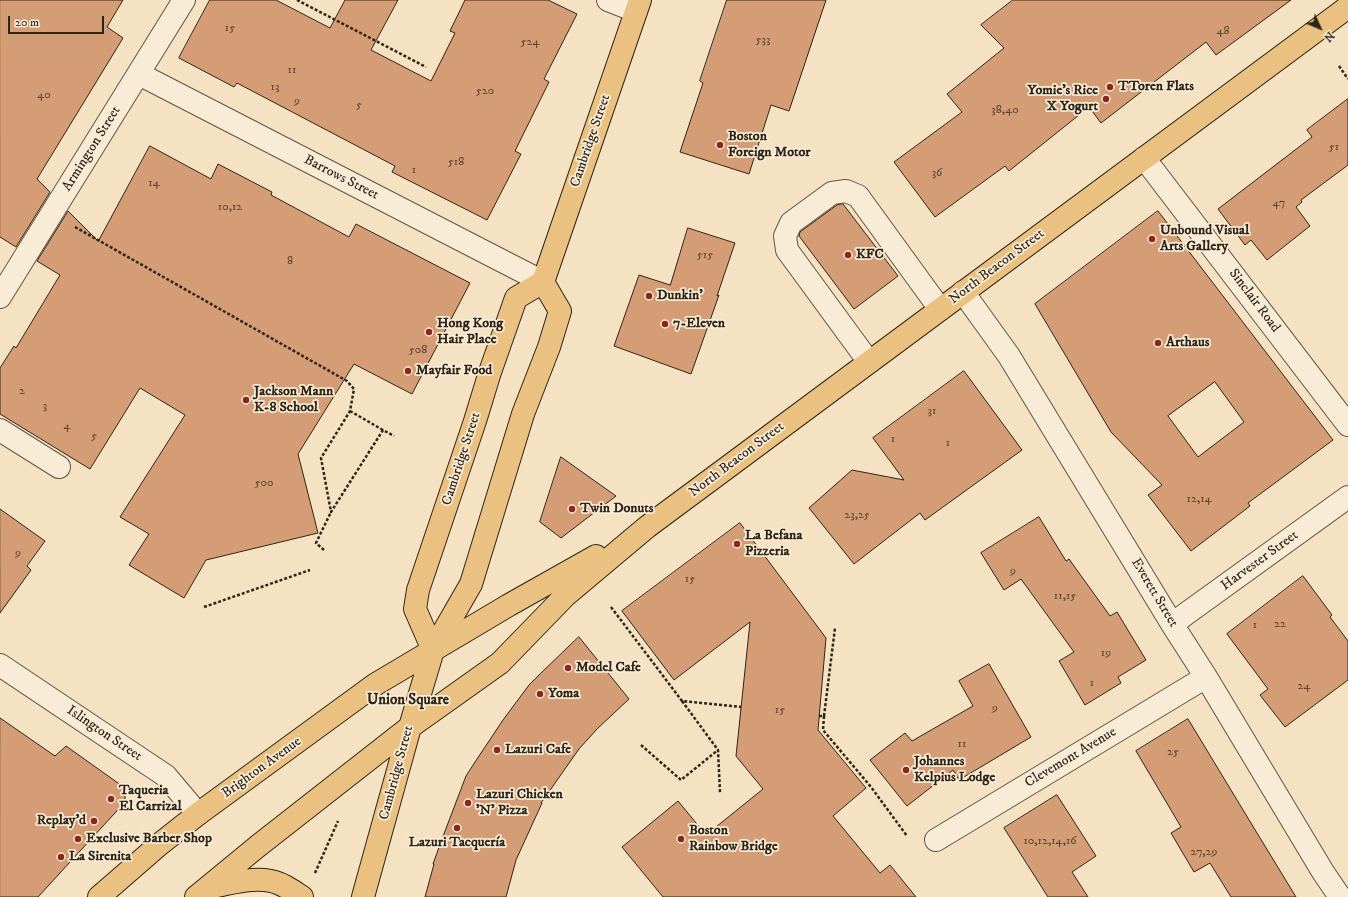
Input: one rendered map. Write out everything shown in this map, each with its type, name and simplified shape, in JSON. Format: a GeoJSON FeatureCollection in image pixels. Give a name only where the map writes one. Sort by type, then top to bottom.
{"type":"FeatureCollection","features":[{"type":"Feature","properties":{"kind":"main road","name":"Cambridge Street"},"geometry":{"type":"LineString","coordinates":[[433,650],[414,609],[418,590],[516,298],[543,282],[638,6]]}},
{"type":"Feature","properties":{"kind":"main road","name":"North Beacon Street"},"geometry":{"type":"LineString","coordinates":[[410,727],[500,663],[566,595],[648,527],[1348,7]]}},
{"type":"Feature","properties":{"kind":"main road","name":"Cambridge Street"},"geometry":{"type":"LineString","coordinates":[[363,897],[433,650],[471,584],[523,414],[549,347],[560,311],[543,282]]}},
{"type":"Feature","properties":{"kind":"main road","name":"North Beacon Street"},"geometry":{"type":"LineString","coordinates":[[433,650],[509,605],[648,527]]}},
{"type":"Feature","properties":{"kind":"main road","name":"Brighton Avenue"},"geometry":{"type":"LineString","coordinates":[[99,897],[160,844],[198,814],[376,684],[433,650]]}},
{"type":"Feature","properties":{"kind":"main road"},"geometry":{"type":"LineString","coordinates":[[200,893],[410,727]]}},
{"type":"Feature","properties":{"kind":"main road"},"geometry":{"type":"LineString","coordinates":[[200,893],[248,880],[271,881],[290,889],[302,897]]}},
{"type":"Feature","properties":{"kind":"street","name":"Armington Street"},"geometry":{"type":"LineString","coordinates":[[0,297],[184,0]]}},
{"type":"Feature","properties":{"kind":"street"},"geometry":{"type":"LineString","coordinates":[[608,0],[638,6]]}},
{"type":"Feature","properties":{"kind":"street","name":"Barrows Street"},"geometry":{"type":"LineString","coordinates":[[139,74],[543,282]]}},
{"type":"Feature","properties":{"kind":"street","name":"Sinclair Road"},"geometry":{"type":"LineString","coordinates":[[1144,158],[1348,425]]}},
{"type":"Feature","properties":{"kind":"street"},"geometry":{"type":"LineString","coordinates":[[869,362],[787,250],[785,236],[788,229],[791,223],[803,214],[832,193],[846,191],[858,196],[940,309]]}},
{"type":"Feature","properties":{"kind":"street","name":"Everett Street"},"geometry":{"type":"LineString","coordinates":[[963,292],[1009,356],[1172,624],[1206,677],[1323,872],[1340,897]]}},
{"type":"Feature","properties":{"kind":"street"},"geometry":{"type":"LineString","coordinates":[[0,430],[59,467]]}},
{"type":"Feature","properties":{"kind":"street","name":"Harvester Street"},"geometry":{"type":"LineString","coordinates":[[1172,624],[1348,497]]}},
{"type":"Feature","properties":{"kind":"street","name":"Islington Street"},"geometry":{"type":"LineString","coordinates":[[0,665],[166,776],[198,814]]}},
{"type":"Feature","properties":{"kind":"street","name":"Clevemont Avenue"},"geometry":{"type":"LineString","coordinates":[[936,840],[1206,677]]}},
{"type":"Feature","properties":{"kind":"path"},"geometry":{"type":"LineString","coordinates":[[297,0],[426,67]]}},
{"type":"Feature","properties":{"kind":"path"},"geometry":{"type":"LineString","coordinates":[[1339,66],[1348,79]]}},
{"type":"Feature","properties":{"kind":"path"},"geometry":{"type":"LineString","coordinates":[[69,224],[347,380],[354,390],[350,410],[321,458],[331,512]]}},
{"type":"Feature","properties":{"kind":"path"},"geometry":{"type":"LineString","coordinates":[[350,410],[394,436]]}},
{"type":"Feature","properties":{"kind":"path"},"geometry":{"type":"LineString","coordinates":[[324,550],[316,543],[331,512],[383,430]]}},
{"type":"Feature","properties":{"kind":"path"},"geometry":{"type":"LineString","coordinates":[[204,607],[310,570]]}},
{"type":"Feature","properties":{"kind":"path"},"geometry":{"type":"LineString","coordinates":[[611,607],[718,750],[720,793]]}},
{"type":"Feature","properties":{"kind":"path"},"geometry":{"type":"LineString","coordinates":[[835,628],[823,730],[871,787],[907,836]]}},
{"type":"Feature","properties":{"kind":"path"},"geometry":{"type":"LineString","coordinates":[[682,701],[741,707]]}},
{"type":"Feature","properties":{"kind":"path"},"geometry":{"type":"LineString","coordinates":[[819,716],[824,716]]}},
{"type":"Feature","properties":{"kind":"path"},"geometry":{"type":"LineString","coordinates":[[641,745],[682,780],[718,750]]}},
{"type":"Feature","properties":{"kind":"path"},"geometry":{"type":"LineString","coordinates":[[315,874],[338,821]]}},
{"type":"Feature","properties":{"kind":"building"},"geometry":{"type":"Polygon","coordinates":[[[0,0],[123,0],[107,27],[123,38],[37,179],[50,192],[16,247],[0,237],[0,0]]]}},
{"type":"Feature","properties":{"kind":"building"},"geometry":{"type":"Polygon","coordinates":[[[210,0],[276,0],[330,28],[345,0],[398,0],[371,50],[431,81],[455,33],[450,31],[465,0],[548,0],[577,14],[544,79],[549,82],[515,151],[521,154],[487,220],[392,172],[395,166],[237,83],[234,87],[179,58],[210,0]]]}},
{"type":"Feature","properties":{"kind":"building"},"geometry":{"type":"Polygon","coordinates":[[[727,0],[826,0],[789,111],[771,105],[749,174],[680,152],[703,83],[700,81],[727,0]]]}},
{"type":"Feature","properties":{"kind":"building"},"geometry":{"type":"Polygon","coordinates":[[[1013,0],[1291,0],[1216,55],[1206,42],[1101,123],[1089,107],[1009,171],[1005,166],[935,217],[894,162],[962,112],[947,94],[1004,48],[981,25],[1013,0]]]}},
{"type":"Feature","properties":{"kind":"building"},"geometry":{"type":"Polygon","coordinates":[[[1348,99],[1348,165],[1301,200],[1302,202],[1296,207],[1310,226],[1267,260],[1251,240],[1245,245],[1218,209],[1312,137],[1307,130],[1348,99]]]}},
{"type":"Feature","properties":{"kind":"building"},"geometry":{"type":"Polygon","coordinates":[[[150,146],[211,179],[218,164],[272,192],[271,195],[349,237],[356,224],[470,283],[412,394],[354,364],[298,454],[318,533],[206,560],[184,598],[129,565],[149,534],[120,517],[185,415],[140,388],[90,469],[0,414],[0,368],[14,346],[16,348],[60,275],[37,261],[68,211],[98,241],[150,146]]]}},
{"type":"Feature","properties":{"kind":"building","name":"KFC"},"geometry":{"type":"Polygon","coordinates":[[[843,204],[898,276],[854,309],[799,236],[800,232],[837,205],[843,204]]]}},
{"type":"Feature","properties":{"kind":"building","name":"Arthaus"},"geometry":{"type":"Polygon","coordinates":[[[1158,211],[1333,440],[1248,503],[1250,506],[1191,551],[1148,495],[1162,485],[1111,432],[1035,304],[1158,211]],[[1215,382],[1168,416],[1198,457],[1244,422],[1215,382]]]}},
{"type":"Feature","properties":{"kind":"building","name":"7-Eleven"},"geometry":{"type":"Polygon","coordinates":[[[688,228],[735,243],[717,296],[719,295],[691,374],[614,346],[639,275],[670,285],[688,228]]]}},
{"type":"Feature","properties":{"kind":"building"},"geometry":{"type":"Polygon","coordinates":[[[964,371],[1022,450],[925,520],[920,513],[854,564],[809,508],[852,470],[904,480],[873,438],[964,371]]]}},
{"type":"Feature","properties":{"kind":"building","name":"Twin Donuts"},"geometry":{"type":"Polygon","coordinates":[[[561,457],[616,496],[561,538],[540,522],[561,457]]]}},
{"type":"Feature","properties":{"kind":"building"},"geometry":{"type":"Polygon","coordinates":[[[0,509],[45,541],[27,566],[31,570],[0,613],[0,509]]]}},
{"type":"Feature","properties":{"kind":"building"},"geometry":{"type":"Polygon","coordinates":[[[1039,517],[1066,561],[1069,559],[1110,616],[1117,612],[1146,660],[1118,677],[1121,683],[1085,705],[1059,661],[1074,652],[1021,579],[1004,590],[981,553],[1039,517]]]}},
{"type":"Feature","properties":{"kind":"building"},"geometry":{"type":"Polygon","coordinates":[[[740,523],[826,638],[818,730],[866,788],[833,816],[880,873],[890,865],[916,897],[663,897],[622,847],[678,801],[706,835],[763,789],[736,756],[750,622],[674,680],[622,611],[740,523]]]}},
{"type":"Feature","properties":{"kind":"building"},"geometry":{"type":"Polygon","coordinates":[[[1303,576],[1332,615],[1330,617],[1348,641],[1348,680],[1285,727],[1260,695],[1268,689],[1227,634],[1303,576]]]}},
{"type":"Feature","properties":{"kind":"building"},"geometry":{"type":"Polygon","coordinates":[[[579,637],[629,699],[597,729],[579,749],[541,803],[516,860],[506,897],[425,897],[433,864],[466,776],[503,720],[529,685],[579,637]]]}},
{"type":"Feature","properties":{"kind":"building"},"geometry":{"type":"Polygon","coordinates":[[[989,664],[1031,737],[959,780],[953,770],[907,806],[870,760],[905,733],[912,741],[973,706],[959,681],[989,664]]]}},
{"type":"Feature","properties":{"kind":"building"},"geometry":{"type":"Polygon","coordinates":[[[0,718],[55,756],[66,746],[125,788],[125,802],[38,897],[0,897],[0,718]]]}},
{"type":"Feature","properties":{"kind":"building"},"geometry":{"type":"Polygon","coordinates":[[[1188,719],[1296,897],[1231,897],[1210,863],[1194,872],[1171,833],[1181,827],[1136,751],[1188,719]]]}},
{"type":"Feature","properties":{"kind":"building"},"geometry":{"type":"Polygon","coordinates":[[[1057,795],[1096,856],[1072,872],[1088,897],[1048,897],[1004,828],[1057,795]]]}},
{"type":"Feature","properties":{"kind":"place","name":"TToren Flats"},"geometry":{"type":"Point","coordinates":[1110,87]}},
{"type":"Feature","properties":{"kind":"place","name":"Yomie's Rice X Yogurt"},"geometry":{"type":"Point","coordinates":[1106,99]}},
{"type":"Feature","properties":{"kind":"place","name":"Boston Foreign Motor"},"geometry":{"type":"Point","coordinates":[720,145]}},
{"type":"Feature","properties":{"kind":"place","name":"Unbound Visual Arts Gallery"},"geometry":{"type":"Point","coordinates":[1152,239]}},
{"type":"Feature","properties":{"kind":"place","name":"KFC"},"geometry":{"type":"Point","coordinates":[848,255]}},
{"type":"Feature","properties":{"kind":"place","name":"Dunkin'"},"geometry":{"type":"Point","coordinates":[649,296]}},
{"type":"Feature","properties":{"kind":"place","name":"7-Eleven"},"geometry":{"type":"Point","coordinates":[665,324]}},
{"type":"Feature","properties":{"kind":"place","name":"Hong Kong Hair Place"},"geometry":{"type":"Point","coordinates":[429,332]}},
{"type":"Feature","properties":{"kind":"place","name":"Arthaus"},"geometry":{"type":"Point","coordinates":[1158,343]}},
{"type":"Feature","properties":{"kind":"place","name":"Mayfair Food"},"geometry":{"type":"Point","coordinates":[408,371]}},
{"type":"Feature","properties":{"kind":"place","name":"Jackson Mann K-8 School"},"geometry":{"type":"Point","coordinates":[246,400]}},
{"type":"Feature","properties":{"kind":"place","name":"Twin Donuts"},"geometry":{"type":"Point","coordinates":[572,509]}},
{"type":"Feature","properties":{"kind":"place","name":"La Befana Pizzeria"},"geometry":{"type":"Point","coordinates":[737,544]}},
{"type":"Feature","properties":{"kind":"place","name":"Model Cafe"},"geometry":{"type":"Point","coordinates":[568,668]}},
{"type":"Feature","properties":{"kind":"place","name":"Yoma"},"geometry":{"type":"Point","coordinates":[540,694]}},
{"type":"Feature","properties":{"kind":"place","name":"Lazuri Cafe"},"geometry":{"type":"Point","coordinates":[497,750]}},
{"type":"Feature","properties":{"kind":"place","name":"Johannes Kelpius Lodge"},"geometry":{"type":"Point","coordinates":[906,770]}},
{"type":"Feature","properties":{"kind":"place","name":"Taqueria El Carrizal"},"geometry":{"type":"Point","coordinates":[111,799]}},
{"type":"Feature","properties":{"kind":"place","name":"Lazuri Chicken 'N' Pizza"},"geometry":{"type":"Point","coordinates":[468,803]}},
{"type":"Feature","properties":{"kind":"place","name":"Replay'd"},"geometry":{"type":"Point","coordinates":[94,821]}},
{"type":"Feature","properties":{"kind":"place","name":"Lazuri Tacquería"},"geometry":{"type":"Point","coordinates":[457,828]}},
{"type":"Feature","properties":{"kind":"place","name":"Exclusive Barber Shop"},"geometry":{"type":"Point","coordinates":[78,839]}},
{"type":"Feature","properties":{"kind":"place","name":"Boston Rainbow Bridge"},"geometry":{"type":"Point","coordinates":[681,839]}},
{"type":"Feature","properties":{"kind":"place","name":"La Sirenita"},"geometry":{"type":"Point","coordinates":[61,857]}},
{"type":"Feature","properties":{"kind":"district","name":"Union Square"},"geometry":{"type":"Point","coordinates":[408,701]}}]}
